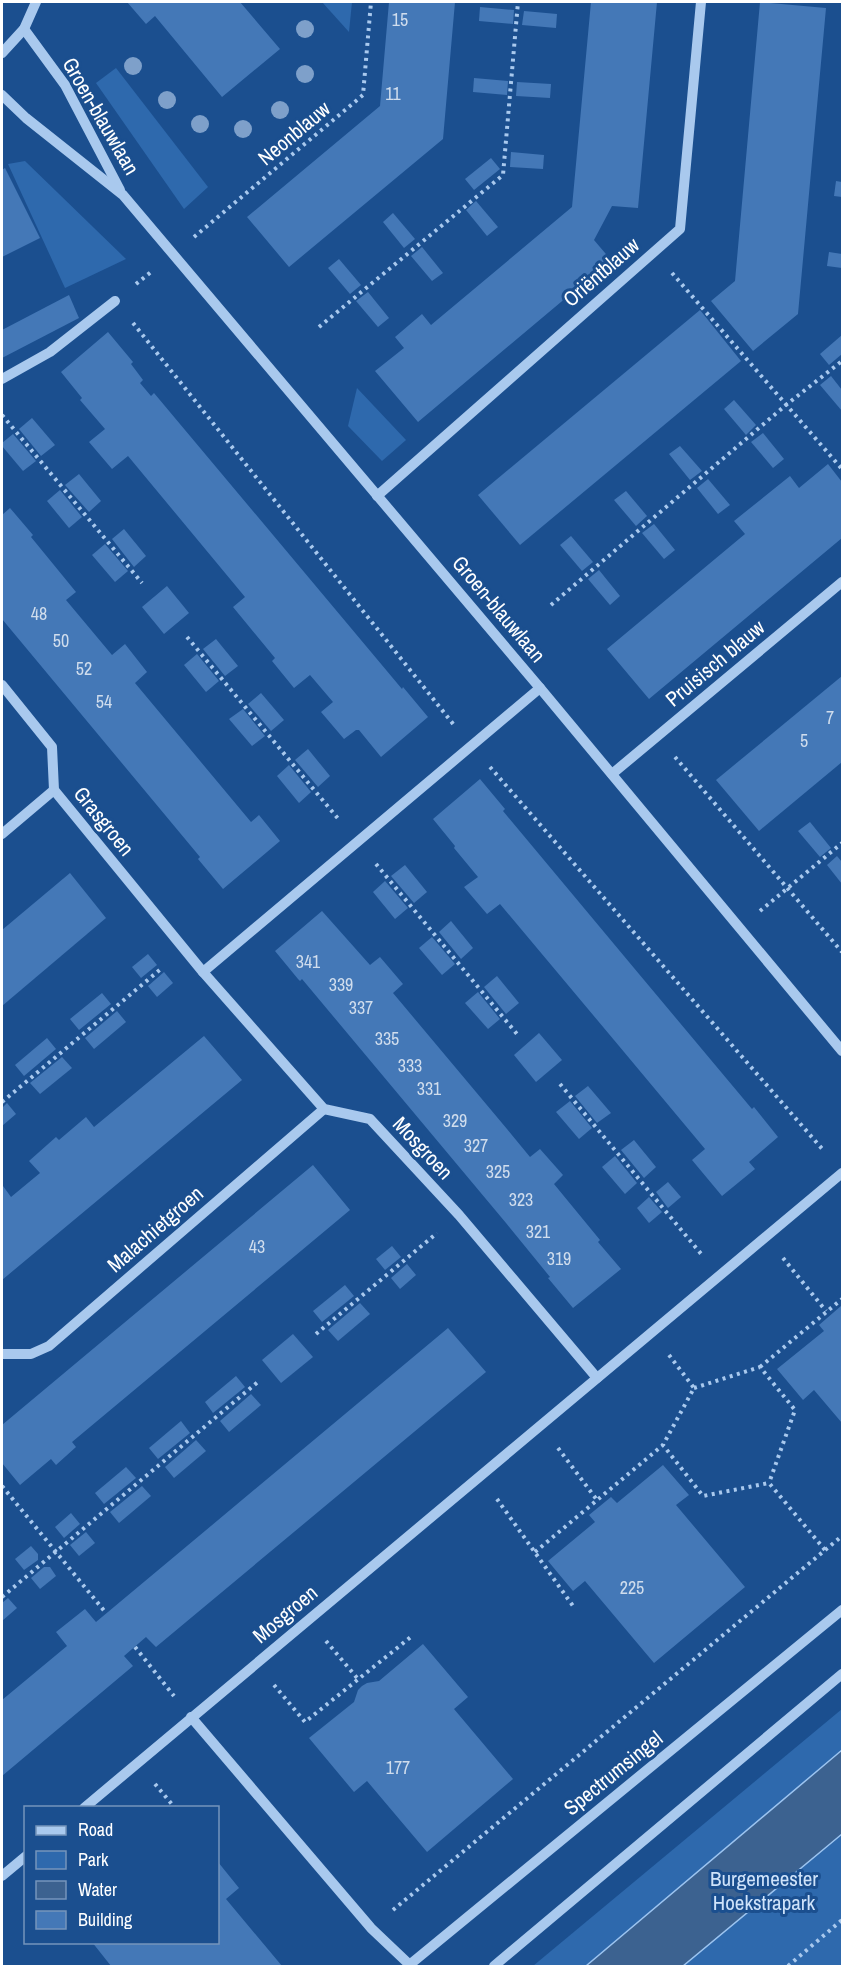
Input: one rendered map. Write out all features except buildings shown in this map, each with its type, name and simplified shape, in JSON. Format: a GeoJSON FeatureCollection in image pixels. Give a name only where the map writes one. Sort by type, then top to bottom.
{"type":"FeatureCollection","features":[{"type":"Feature","properties":{"kind":"street"},"geometry":{"type":"LineString","coordinates":[[2,53],[24,29],[36,2]]}},
{"type":"Feature","properties":{"kind":"street","name":"Oriëntblauw"},"geometry":{"type":"LineString","coordinates":[[376,496],[680,229],[701,2]]}},
{"type":"Feature","properties":{"kind":"street","name":"Groen-blauwlaan"},"geometry":{"type":"LineString","coordinates":[[24,29],[65,85],[123,195]]}},
{"type":"Feature","properties":{"kind":"street","name":"Groen-blauwlaan"},"geometry":{"type":"LineString","coordinates":[[2,95],[26,118],[123,195],[843,1051]]}},
{"type":"Feature","properties":{"kind":"street"},"geometry":{"type":"LineString","coordinates":[[2,379],[50,352],[115,301]]}},
{"type":"Feature","properties":{"kind":"street","name":"Pruisisch blauw"},"geometry":{"type":"LineString","coordinates":[[612,774],[843,582]]}},
{"type":"Feature","properties":{"kind":"street","name":"Grasgroen"},"geometry":{"type":"LineString","coordinates":[[2,685],[52,747],[54,790],[203,972]]}},
{"type":"Feature","properties":{"kind":"street"},"geometry":{"type":"LineString","coordinates":[[324,1109],[203,972],[540,688]]}},
{"type":"Feature","properties":{"kind":"street"},"geometry":{"type":"LineString","coordinates":[[2,834],[54,790]]}},
{"type":"Feature","properties":{"kind":"street","name":"Mosgroen"},"geometry":{"type":"LineString","coordinates":[[324,1109],[370,1119],[459,1215],[597,1378]]}},
{"type":"Feature","properties":{"kind":"street","name":"Malachietgroen"},"geometry":{"type":"LineString","coordinates":[[2,1354],[31,1354],[49,1346],[324,1109]]}},
{"type":"Feature","properties":{"kind":"street","name":"Mosgroen"},"geometry":{"type":"LineString","coordinates":[[86,1806],[843,1173]]}},
{"type":"Feature","properties":{"kind":"street","name":"Spectrumsingel"},"geometry":{"type":"LineString","coordinates":[[410,1966],[843,1610]]}},
{"type":"Feature","properties":{"kind":"street"},"geometry":{"type":"LineString","coordinates":[[494,1966],[843,1674]]}},
{"type":"Feature","properties":{"kind":"street"},"geometry":{"type":"LineString","coordinates":[[191,1717],[371,1928],[410,1966]]}},
{"type":"Feature","properties":{"kind":"street"},"geometry":{"type":"LineString","coordinates":[[2,1876],[24,1858]]}},
{"type":"Feature","properties":{"kind":"path","name":"Neonblauw"},"geometry":{"type":"LineString","coordinates":[[115,301],[363,95],[371,2]]}},
{"type":"Feature","properties":{"kind":"path"},"geometry":{"type":"LineString","coordinates":[[319,327],[503,175],[518,2]]}},
{"type":"Feature","properties":{"kind":"path"},"geometry":{"type":"LineString","coordinates":[[654,252],[843,469]]}},
{"type":"Feature","properties":{"kind":"path"},"geometry":{"type":"LineString","coordinates":[[551,605],[786,405],[843,361]]}},
{"type":"Feature","properties":{"kind":"path"},"geometry":{"type":"LineString","coordinates":[[2,415],[142,583]]}},
{"type":"Feature","properties":{"kind":"path"},"geometry":{"type":"LineString","coordinates":[[657,736],[843,952]]}},
{"type":"Feature","properties":{"kind":"path"},"geometry":{"type":"LineString","coordinates":[[740,928],[843,843]]}},
{"type":"Feature","properties":{"kind":"path"},"geometry":{"type":"LineString","coordinates":[[2,1102],[184,950]]}},
{"type":"Feature","properties":{"kind":"path"},"geometry":{"type":"LineString","coordinates":[[560,1084],[719,1276]]}},
{"type":"Feature","properties":{"kind":"path"},"geometry":{"type":"LineString","coordinates":[[316,1334],[459,1215]]}},
{"type":"Feature","properties":{"kind":"path"},"geometry":{"type":"LineString","coordinates":[[766,1237],[826,1311]]}},
{"type":"Feature","properties":{"kind":"path"},"geometry":{"type":"LineString","coordinates":[[535,1552],[663,1445],[694,1388],[760,1367],[843,1299]]}},
{"type":"Feature","properties":{"kind":"path"},"geometry":{"type":"LineString","coordinates":[[652,1332],[694,1388]]}},
{"type":"Feature","properties":{"kind":"path"},"geometry":{"type":"LineString","coordinates":[[760,1367],[795,1410],[768,1483]]}},
{"type":"Feature","properties":{"kind":"path"},"geometry":{"type":"LineString","coordinates":[[2,1597],[259,1381]]}},
{"type":"Feature","properties":{"kind":"path"},"geometry":{"type":"LineString","coordinates":[[541,1425],[597,1500]]}},
{"type":"Feature","properties":{"kind":"path"},"geometry":{"type":"LineString","coordinates":[[663,1445],[702,1496],[768,1483]]}},
{"type":"Feature","properties":{"kind":"path"},"geometry":{"type":"LineString","coordinates":[[481,1476],[573,1606]]}},
{"type":"Feature","properties":{"kind":"path"},"geometry":{"type":"LineString","coordinates":[[768,1483],[825,1550]]}},
{"type":"Feature","properties":{"kind":"path"},"geometry":{"type":"LineString","coordinates":[[2,1486],[106,1612]]}},
{"type":"Feature","properties":{"kind":"path"},"geometry":{"type":"LineString","coordinates":[[371,1928],[843,1536]]}},
{"type":"Feature","properties":{"kind":"path"},"geometry":{"type":"LineString","coordinates":[[308,1620],[358,1679]]}},
{"type":"Feature","properties":{"kind":"path"},"geometry":{"type":"LineString","coordinates":[[256,1663],[305,1722],[412,1636]]}},
{"type":"Feature","properties":{"kind":"path"},"geometry":{"type":"LineString","coordinates":[[135,1647],[191,1717]]}},
{"type":"Feature","properties":{"kind":"path"},"geometry":{"type":"LineString","coordinates":[[788,1966],[843,1920]]}},
{"type":"Feature","properties":{"kind":"green space"},"geometry":{"type":"Polygon","coordinates":[[[322,2],[352,2],[349,32],[322,2]]]}},
{"type":"Feature","properties":{"kind":"green space"},"geometry":{"type":"Polygon","coordinates":[[[116,68],[208,187],[184,209],[96,83],[116,68]]]}},
{"type":"Feature","properties":{"kind":"green space"},"geometry":{"type":"Polygon","coordinates":[[[25,161],[126,259],[65,288],[8,164],[25,161]]]}},
{"type":"Feature","properties":{"kind":"green space"},"geometry":{"type":"Polygon","coordinates":[[[357,388],[406,440],[382,461],[348,426],[357,388]]]}},
{"type":"Feature","properties":{"kind":"green space","name":"Burgemeester Hoekstrapark"},"geometry":{"type":"Polygon","coordinates":[[[842,1709],[842,1966],[533,1966],[545,1956],[842,1709]]]}},
{"type":"Feature","properties":{"kind":"water"},"geometry":{"type":"Polygon","coordinates":[[[842,1750],[842,1834],[683,1966],[586,1966],[842,1750]]]}}]}
